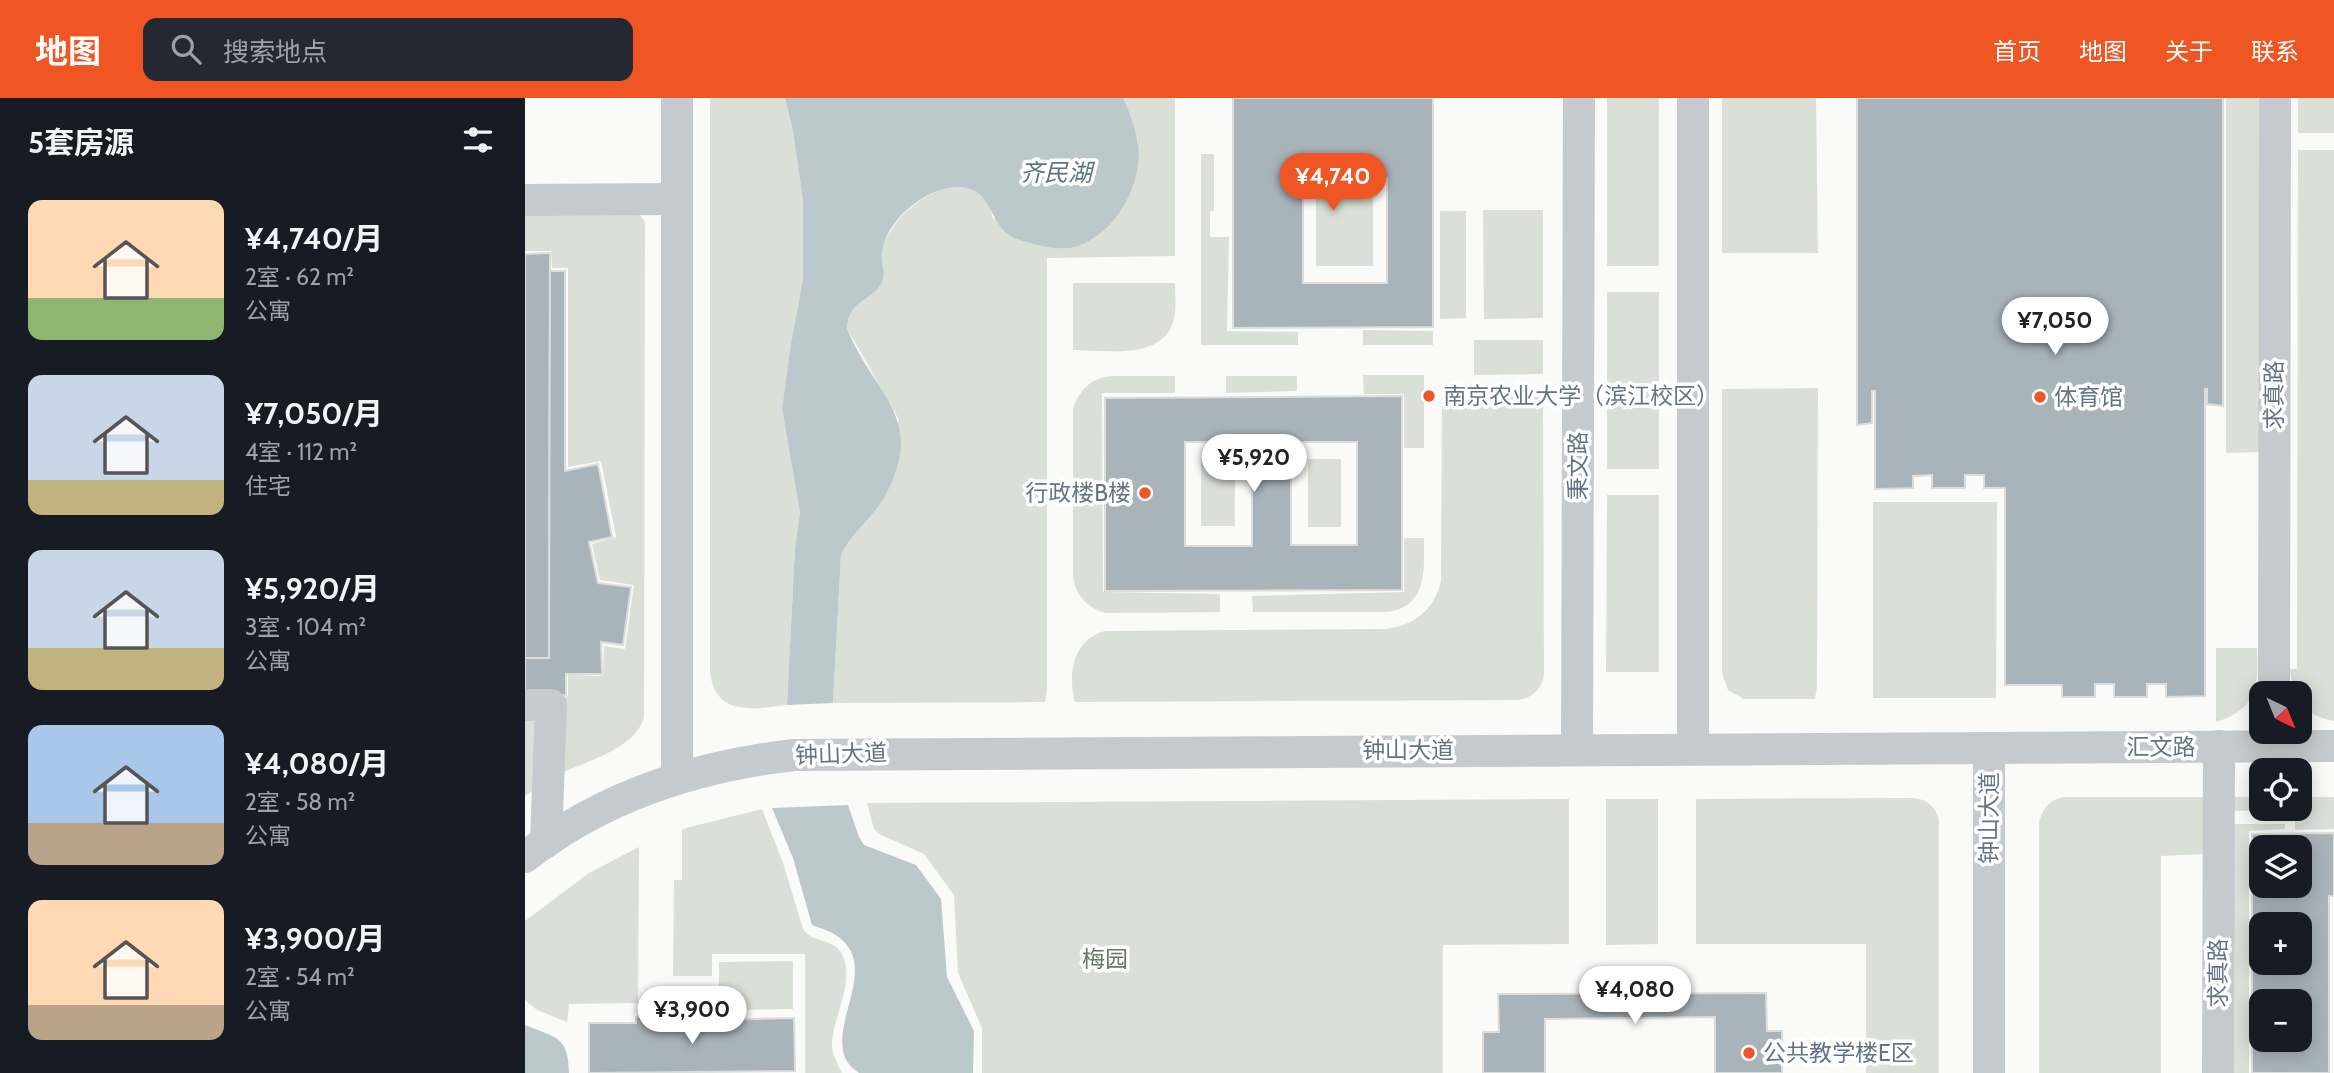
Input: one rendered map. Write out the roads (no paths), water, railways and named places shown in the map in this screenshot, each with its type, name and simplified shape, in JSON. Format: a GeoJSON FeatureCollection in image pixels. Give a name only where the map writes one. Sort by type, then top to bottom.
{"type":"FeatureCollection","features":[{"type":"Feature","properties":{"kind":"street"},"geometry":{"type":"LineString","coordinates":[[677,98],[677,778]]}},
{"type":"Feature","properties":{"kind":"street","name":"秉文路"},"geometry":{"type":"LineString","coordinates":[[1577,750],[1579,98]]}},
{"type":"Feature","properties":{"kind":"street"},"geometry":{"type":"LineString","coordinates":[[1692,98],[1693,749]]}},
{"type":"Feature","properties":{"kind":"street","name":"求真路"},"geometry":{"type":"LineString","coordinates":[[2274,681],[2275,98]]}},
{"type":"Feature","properties":{"kind":"street"},"geometry":{"type":"LineString","coordinates":[[525,200],[677,199]]}},
{"type":"Feature","properties":{"kind":"street"},"geometry":{"type":"LineString","coordinates":[[525,705],[551,705],[535,849]]}},
{"type":"Feature","properties":{"kind":"street","name":"汇文路"},"geometry":{"type":"LineString","coordinates":[[1989,748],[2219,747],[2249,743]]}},
{"type":"Feature","properties":{"kind":"street","name":"汇文路"},"geometry":{"type":"LineString","coordinates":[[2312,743],[2334,746]]}},
{"type":"Feature","properties":{"kind":"street","name":"求真路"},"geometry":{"type":"LineString","coordinates":[[2218,1073],[2219,747]]}},
{"type":"Feature","properties":{"kind":"street","name":"钟山大道"},"geometry":{"type":"LineString","coordinates":[[535,849],[598,811],[635,793],[677,778],[762,759],[847,753],[1989,748],[1989,1073]]}},
{"type":"Feature","properties":{"kind":"water","name":"齐民湖"},"geometry":{"type":"Polygon","coordinates":[[[785,98],[1123,98],[1137,138],[1139,154],[1133,186],[1117,216],[1092,239],[1078,246],[1041,246],[1009,235],[978,193],[956,187],[932,193],[920,200],[890,229],[882,253],[881,284],[851,312],[847,328],[891,406],[898,424],[901,444],[897,467],[881,502],[841,554],[833,703],[787,705],[795,548],[800,513],[782,409],[803,279],[803,201],[793,131],[785,98]]]}},
{"type":"Feature","properties":{"kind":"water"},"geometry":{"type":"Polygon","coordinates":[[[848,805],[864,845],[916,865],[941,899],[947,977],[974,1031],[973,1073],[859,1073],[846,1060],[842,1044],[853,989],[855,970],[852,954],[838,936],[812,925],[793,858],[772,808],[848,805]]]}},
{"type":"Feature","properties":{"kind":"water"},"geometry":{"type":"Polygon","coordinates":[[[525,1025],[552,1036],[563,1045],[569,1073],[525,1073],[525,1025]]]}},
{"type":"Feature","properties":{"kind":"place","name":"南京农业大学（滨江校区）"},"geometry":{"type":"Point","coordinates":[1429,396]}},
{"type":"Feature","properties":{"kind":"place","name":"体育馆"},"geometry":{"type":"Point","coordinates":[2040,397]}},
{"type":"Feature","properties":{"kind":"place","name":"行政楼B楼"},"geometry":{"type":"Point","coordinates":[1145,493]}},
{"type":"Feature","properties":{"kind":"place","name":"公共教学楼E区"},"geometry":{"type":"Point","coordinates":[1749,1053]}},
{"type":"Feature","properties":{"kind":"park label","name":"梅园"},"geometry":{"type":"Point","coordinates":[1105,959]}}]}
